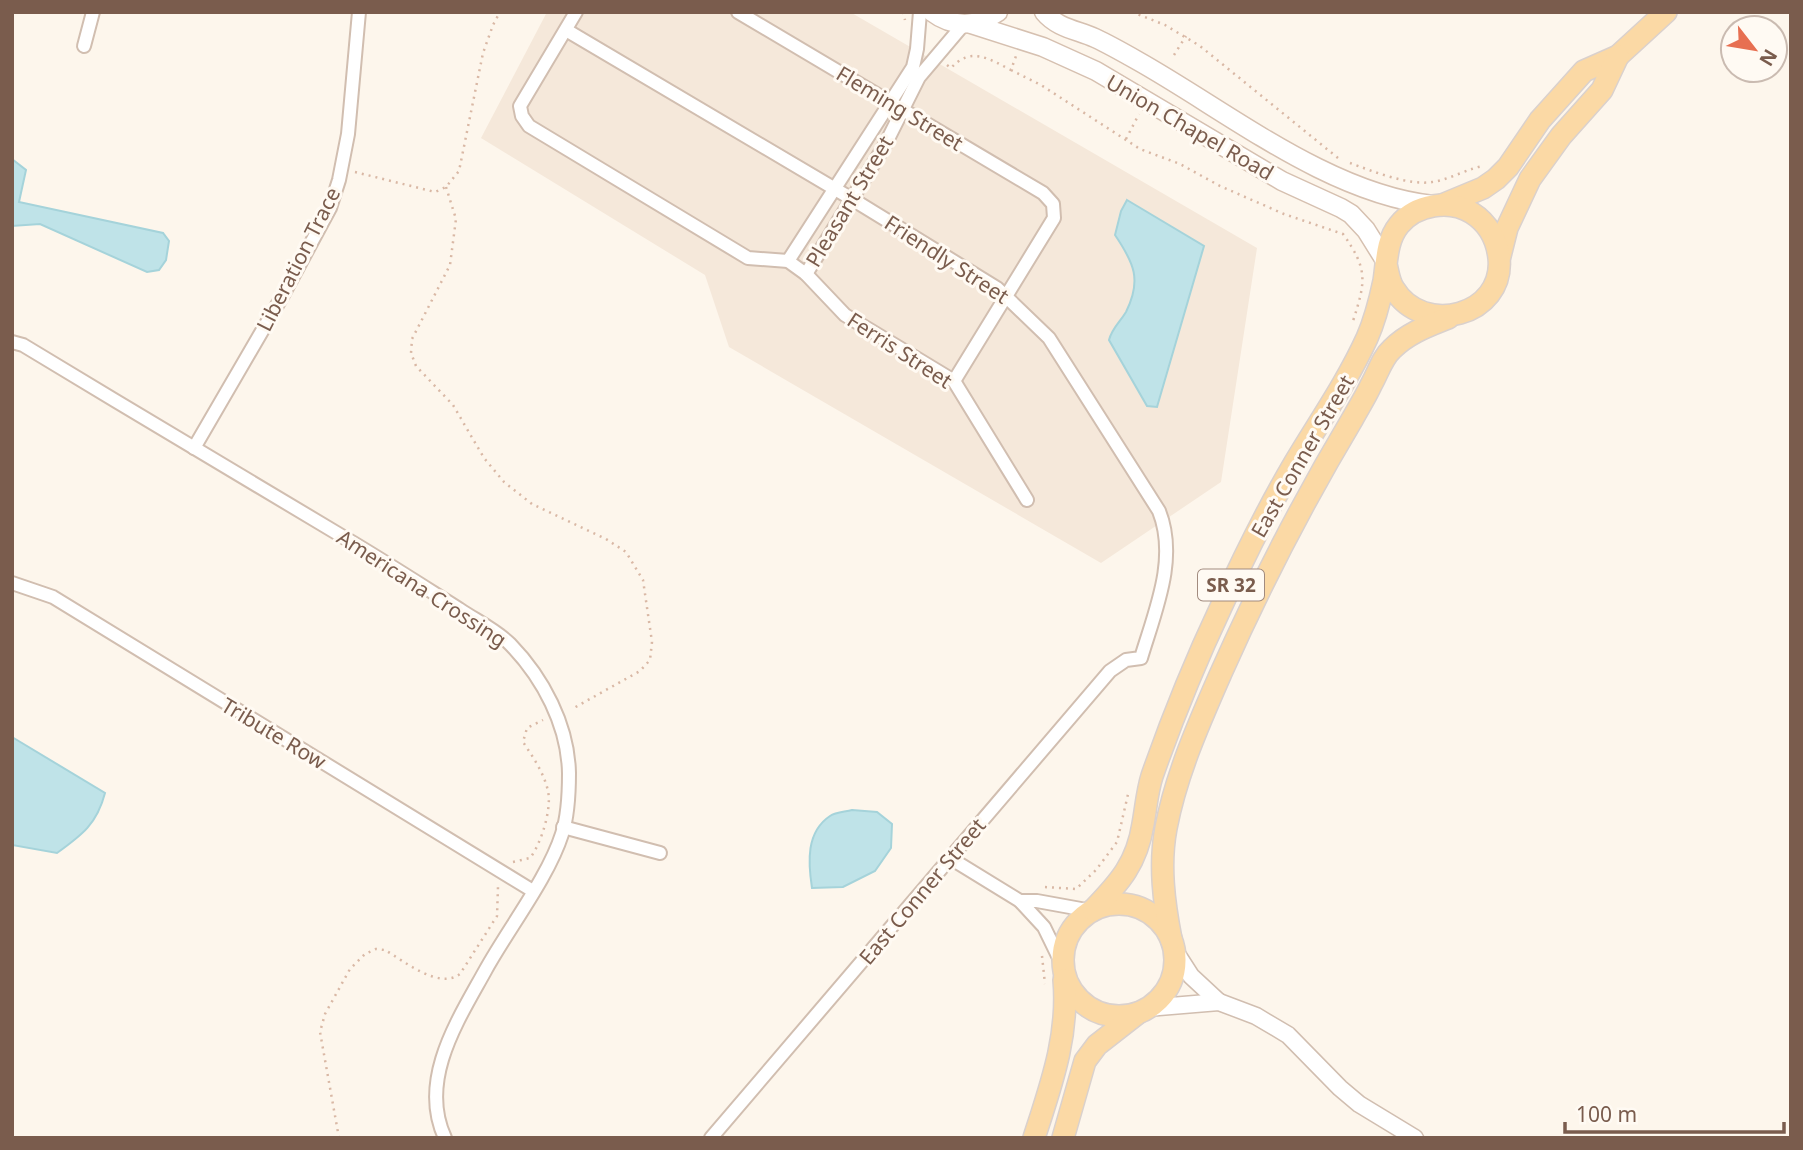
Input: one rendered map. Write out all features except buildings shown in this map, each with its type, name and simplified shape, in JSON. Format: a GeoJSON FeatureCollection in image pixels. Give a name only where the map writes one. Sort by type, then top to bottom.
{"type":"FeatureCollection","features":[{"type":"Feature","properties":{"kind":"main road","name":"Union Chapel Road"},"geometry":{"type":"LineString","coordinates":[[932,12],[951,23],[967,24],[1043,47],[1096,71],[1282,181],[1351,214],[1366,230],[1386,263]]}},
{"type":"Feature","properties":{"kind":"main road"},"geometry":{"type":"LineString","coordinates":[[967,24],[984,21],[998,12]]}},
{"type":"Feature","properties":{"kind":"main road","name":"Union Chapel Road"},"geometry":{"type":"LineString","coordinates":[[1044,12],[1057,24],[1094,38],[1141,62],[1307,162],[1335,176],[1393,198],[1438,206]]}},
{"type":"Feature","properties":{"kind":"main road","name":"SR 32"},"geometry":{"type":"LineString","coordinates":[[1386,263],[1388,246],[1399,225],[1416,211],[1438,206],[1483,188],[1496,179],[1508,167],[1540,120],[1584,71],[1618,55],[1667,12]]}},
{"type":"Feature","properties":{"kind":"main road","name":"SR 32"},"geometry":{"type":"LineString","coordinates":[[1455,316],[1468,311],[1487,296],[1497,276],[1507,228],[1530,179],[1561,136],[1602,90],[1618,55]]}},
{"type":"Feature","properties":{"kind":"main road"},"geometry":{"type":"LineString","coordinates":[[1438,206],[1452,205],[1469,211],[1482,220],[1494,238],[1499,258]]}},
{"type":"Feature","properties":{"kind":"main road"},"geometry":{"type":"LineString","coordinates":[[1386,263],[1393,288],[1406,305],[1423,314],[1455,316]]}},
{"type":"Feature","properties":{"kind":"main road","name":"East Conner Street"},"geometry":{"type":"LineString","coordinates":[[1093,911],[1123,879],[1133,863],[1143,827],[1149,784],[1184,693],[1220,609],[1255,538],[1359,353],[1374,319],[1386,263]]}},
{"type":"Feature","properties":{"kind":"main road","name":"East Conner Street"},"geometry":{"type":"LineString","coordinates":[[1172,944],[1164,905],[1163,867],[1165,831],[1171,803],[1206,706],[1244,620],[1310,491],[1384,359],[1405,338],[1455,316]]}},
{"type":"Feature","properties":{"kind":"main road"},"geometry":{"type":"LineString","coordinates":[[1034,1138],[1062,1047],[1067,940],[1082,918],[1093,911],[1119,904],[1144,910],[1156,918],[1172,944],[1174,962],[1166,989],[1158,1000],[1097,1045],[1085,1061],[1063,1138]]}},
{"type":"Feature","properties":{"kind":"main road"},"geometry":{"type":"LineString","coordinates":[[1064,968],[1072,991],[1098,1012],[1120,1016],[1144,1009]]}},
{"type":"Feature","properties":{"kind":"street"},"geometry":{"type":"LineString","coordinates":[[84,46],[93,12]]}},
{"type":"Feature","properties":{"kind":"street","name":"Liberation Trace"},"geometry":{"type":"LineString","coordinates":[[194,448],[330,208],[348,134],[359,12]]}},
{"type":"Feature","properties":{"kind":"street"},"geometry":{"type":"LineString","coordinates":[[576,12],[520,106],[522,116],[541,135],[748,258],[788,261]]}},
{"type":"Feature","properties":{"kind":"street","name":"Fleming Street"},"geometry":{"type":"LineString","coordinates":[[738,12],[1043,193],[1053,204],[1054,218],[1006,296]]}},
{"type":"Feature","properties":{"kind":"street","name":"Pleasant Street"},"geometry":{"type":"LineString","coordinates":[[806,274],[885,145],[896,105],[913,67],[920,12]]}},
{"type":"Feature","properties":{"kind":"street","name":"Pleasant Street"},"geometry":{"type":"LineString","coordinates":[[788,261],[835,189],[896,105],[967,24]]}},
{"type":"Feature","properties":{"kind":"street","name":"Friendly Street"},"geometry":{"type":"LineString","coordinates":[[566,30],[997,288],[1049,338],[1158,511],[1163,524],[1167,542],[1167,564],[1142,658]]}},
{"type":"Feature","properties":{"kind":"street","name":"Ferris Street"},"geometry":{"type":"LineString","coordinates":[[788,261],[806,274],[845,315],[954,381],[1027,500]]}},
{"type":"Feature","properties":{"kind":"street"},"geometry":{"type":"LineString","coordinates":[[954,381],[1006,296]]}},
{"type":"Feature","properties":{"kind":"street","name":"Americana Crossing"},"geometry":{"type":"LineString","coordinates":[[12,342],[23,345],[386,562],[507,640],[525,659],[553,705],[564,737],[569,771],[564,827],[548,865],[453,1028],[440,1063],[435,1096],[444,1138]]}},
{"type":"Feature","properties":{"kind":"street","name":"Tribute Row"},"geometry":{"type":"LineString","coordinates":[[12,583],[53,597],[533,891]]}},
{"type":"Feature","properties":{"kind":"street","name":"East Conner Street"},"geometry":{"type":"LineString","coordinates":[[712,1138],[1110,671],[1126,660],[1142,658]]}},
{"type":"Feature","properties":{"kind":"street"},"geometry":{"type":"LineString","coordinates":[[564,827],[660,853]]}},
{"type":"Feature","properties":{"kind":"street"},"geometry":{"type":"LineString","coordinates":[[950,858],[1020,901],[1044,927],[1064,968]]}},
{"type":"Feature","properties":{"kind":"street"},"geometry":{"type":"LineString","coordinates":[[1020,901],[1037,901],[1093,911]]}},
{"type":"Feature","properties":{"kind":"street"},"geometry":{"type":"LineString","coordinates":[[1172,944],[1191,976],[1219,1002],[1256,1016],[1288,1035],[1359,1104],[1415,1138]]}},
{"type":"Feature","properties":{"kind":"street"},"geometry":{"type":"LineString","coordinates":[[1144,1009],[1219,1002]]}},
{"type":"Feature","properties":{"kind":"path"},"geometry":{"type":"LineString","coordinates":[[341,169],[435,192],[446,187],[459,171],[483,53],[500,12]]}},
{"type":"Feature","properties":{"kind":"path"},"geometry":{"type":"LineString","coordinates":[[1132,12],[1186,36],[1338,159]]}},
{"type":"Feature","properties":{"kind":"path"},"geometry":{"type":"LineString","coordinates":[[1174,55],[1186,36]]}},
{"type":"Feature","properties":{"kind":"path"},"geometry":{"type":"LineString","coordinates":[[1011,70],[1017,52]]}},
{"type":"Feature","properties":{"kind":"path"},"geometry":{"type":"LineString","coordinates":[[951,68],[963,57],[986,58],[1041,85],[1140,149],[1180,164],[1245,197],[1343,234],[1363,270],[1355,317]]}},
{"type":"Feature","properties":{"kind":"path"},"geometry":{"type":"LineString","coordinates":[[1125,140],[1139,114]]}},
{"type":"Feature","properties":{"kind":"path"},"geometry":{"type":"LineString","coordinates":[[1350,163],[1423,183],[1467,173],[1483,164]]}},
{"type":"Feature","properties":{"kind":"path"},"geometry":{"type":"LineString","coordinates":[[446,187],[456,219],[450,265],[412,339],[411,352],[416,366],[453,405],[484,458],[505,482],[532,504],[606,539],[626,552],[643,580],[652,642],[650,660],[640,671],[572,709]]}},
{"type":"Feature","properties":{"kind":"path"},"geometry":{"type":"LineString","coordinates":[[513,862],[530,859],[546,822],[549,793],[537,764],[523,741],[527,728],[543,720]]}},
{"type":"Feature","properties":{"kind":"path"},"geometry":{"type":"LineString","coordinates":[[339,1138],[320,1032],[325,1014],[350,969],[365,954],[376,949],[386,950],[440,979],[455,978],[497,916],[498,887]]}},
{"type":"Feature","properties":{"kind":"path"},"geometry":{"type":"LineString","coordinates":[[1038,949],[1042,956],[1046,993]]}},
{"type":"Feature","properties":{"kind":"shaded area"},"geometry":{"type":"Polygon","coordinates":[[[547,12],[850,12],[1257,248],[1221,482],[1101,563],[729,347],[705,275],[481,138],[547,12]]]}},
{"type":"Feature","properties":{"kind":"water"},"geometry":{"type":"Polygon","coordinates":[[[12,159],[26,170],[19,202],[163,233],[169,241],[166,260],[159,270],[147,272],[40,224],[12,226],[12,159]]]}},
{"type":"Feature","properties":{"kind":"water"},"geometry":{"type":"Polygon","coordinates":[[[1127,200],[1204,246],[1157,407],[1147,406],[1109,340],[1126,312],[1134,290],[1131,263],[1115,235],[1121,211],[1127,200]]]}},
{"type":"Feature","properties":{"kind":"water"},"geometry":{"type":"Polygon","coordinates":[[[12,737],[105,793],[93,821],[57,853],[12,845],[12,737]]]}},
{"type":"Feature","properties":{"kind":"water"},"geometry":{"type":"Polygon","coordinates":[[[852,810],[877,812],[892,824],[891,848],[875,871],[843,887],[812,888],[810,848],[816,830],[830,816],[852,810]]]}}]}
